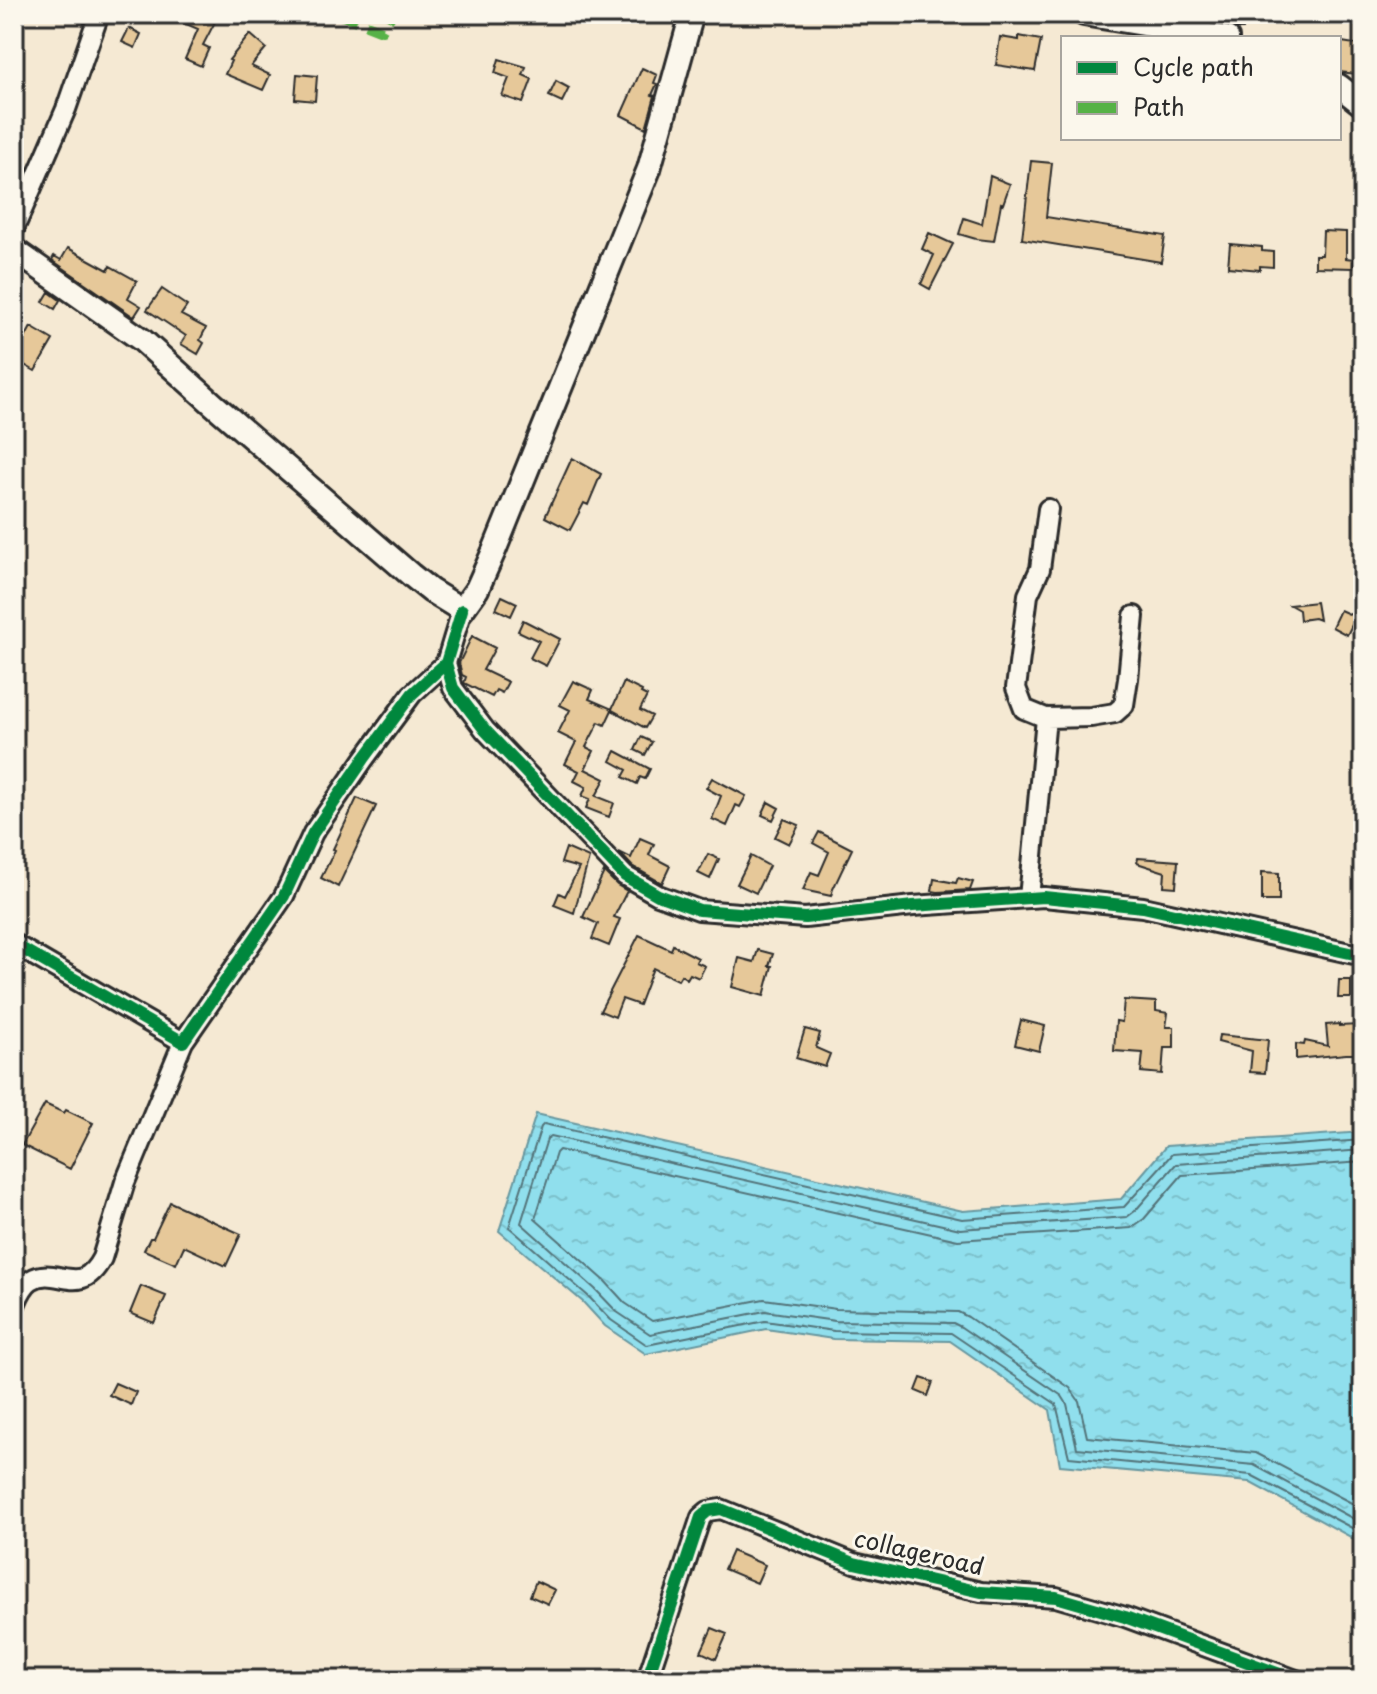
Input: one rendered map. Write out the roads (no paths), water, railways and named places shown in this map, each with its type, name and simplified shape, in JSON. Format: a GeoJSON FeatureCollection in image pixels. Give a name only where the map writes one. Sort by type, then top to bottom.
{"type":"FeatureCollection","features":[{"type":"Feature","properties":{"kind":"main road"},"geometry":{"type":"LineString","coordinates":[[14,250],[142,340],[411,575],[462,610],[477,589],[494,551],[649,169],[692,14]]}},
{"type":"Feature","properties":{"kind":"main road"},"geometry":{"type":"LineString","coordinates":[[1084,14],[1215,36]]}},
{"type":"Feature","properties":{"kind":"main road"},"geometry":{"type":"LineString","coordinates":[[1341,88],[1363,105]]}},
{"type":"Feature","properties":{"kind":"street"},"geometry":{"type":"LineString","coordinates":[[14,229],[66,109],[99,14]]}},
{"type":"Feature","properties":{"kind":"street"},"geometry":{"type":"LineString","coordinates":[[1048,509],[1040,569],[1028,595],[1016,688],[1024,709],[1046,718],[1115,713],[1124,705],[1134,616]]}},
{"type":"Feature","properties":{"kind":"street"},"geometry":{"type":"LineString","coordinates":[[14,1307],[23,1288],[31,1280],[54,1277],[81,1279],[98,1267],[125,1182],[183,1042],[284,896],[313,833],[364,759],[412,694],[446,663],[462,610]]}},
{"type":"Feature","properties":{"kind":"street"},"geometry":{"type":"LineString","coordinates":[[446,663],[453,688],[485,730],[625,876],[658,895],[699,910],[805,918],[913,906],[1044,897],[1143,907],[1363,956]]}},
{"type":"Feature","properties":{"kind":"street"},"geometry":{"type":"LineString","coordinates":[[1029,898],[1046,718]]}},
{"type":"Feature","properties":{"kind":"street"},"geometry":{"type":"LineString","coordinates":[[14,944],[183,1042]]}},
{"type":"Feature","properties":{"kind":"street","name":"collageroad"},"geometry":{"type":"LineString","coordinates":[[647,1680],[701,1517],[708,1511],[721,1509],[854,1563],[981,1592],[1056,1597],[1125,1617],[1296,1680]]}},
{"type":"Feature","properties":{"kind":"water"},"geometry":{"type":"Polygon","coordinates":[[[536,1114],[963,1211],[1121,1199],[1166,1146],[1363,1132],[1363,1547],[1349,1536],[1249,1482],[1060,1465],[1050,1410],[950,1341],[833,1339],[766,1329],[646,1354],[605,1326],[583,1302],[499,1231],[536,1114]]]}}]}
